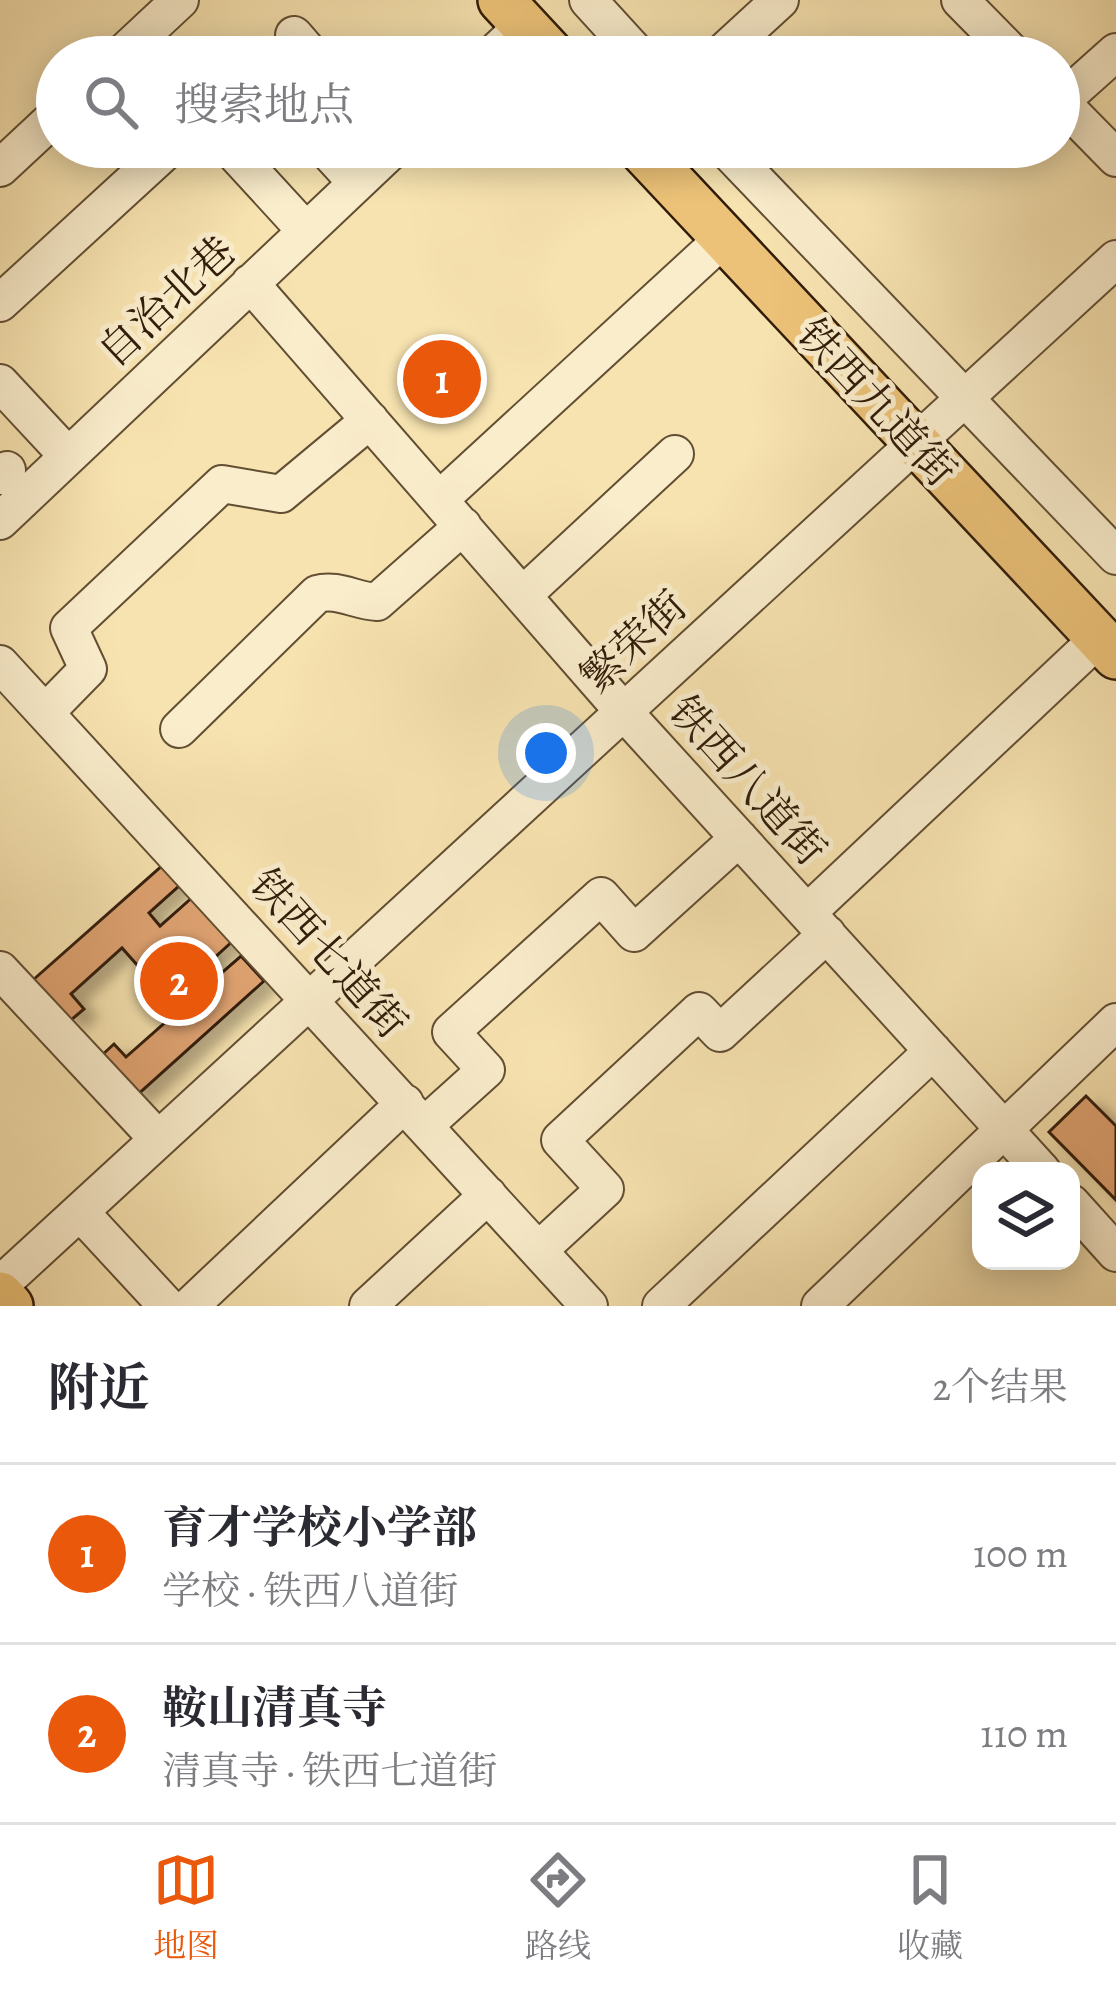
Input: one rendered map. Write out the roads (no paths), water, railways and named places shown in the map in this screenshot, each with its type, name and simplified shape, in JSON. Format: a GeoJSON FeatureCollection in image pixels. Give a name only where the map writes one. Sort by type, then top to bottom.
{"type":"FeatureCollection","features":[{"type":"Feature","properties":{"kind":"main road","name":"铁西九道街"},"geometry":{"type":"LineString","coordinates":[[659,168],[1108,647]]}},
{"type":"Feature","properties":{"kind":"main road"},"geometry":{"type":"LineString","coordinates":[[0,1295],[10,1306]]}},
{"type":"Feature","properties":{"kind":"street"},"geometry":{"type":"LineString","coordinates":[[147,36],[180,0]]}},
{"type":"Feature","properties":{"kind":"street"},"geometry":{"type":"LineString","coordinates":[[588,0],[621,36]]}},
{"type":"Feature","properties":{"kind":"street"},"geometry":{"type":"LineString","coordinates":[[741,36],[781,0]]}},
{"type":"Feature","properties":{"kind":"street"},"geometry":{"type":"LineString","coordinates":[[968,3],[997,36]]}},
{"type":"Feature","properties":{"kind":"street"},"geometry":{"type":"LineString","coordinates":[[1080,84],[1116,52]]}},
{"type":"Feature","properties":{"kind":"street"},"geometry":{"type":"LineString","coordinates":[[1080,121],[1116,158]]}},
{"type":"Feature","properties":{"kind":"street"},"geometry":{"type":"LineString","coordinates":[[0,168],[36,135]]}},
{"type":"Feature","properties":{"kind":"street"},"geometry":{"type":"LineString","coordinates":[[0,303],[147,168]]}},
{"type":"Feature","properties":{"kind":"street"},"geometry":{"type":"LineString","coordinates":[[248,168],[306,231]]}},
{"type":"Feature","properties":{"kind":"street"},"geometry":{"type":"LineString","coordinates":[[343,168],[357,183]]}},
{"type":"Feature","properties":{"kind":"street","name":"自治北巷"},"geometry":{"type":"LineString","coordinates":[[0,521],[372,168]]}},
{"type":"Feature","properties":{"kind":"street"},"geometry":{"type":"LineString","coordinates":[[744,168],[1116,556]]}},
{"type":"Feature","properties":{"kind":"street"},"geometry":{"type":"LineString","coordinates":[[178,730],[317,594],[331,590],[356,602],[377,602],[451,513],[724,238]]}},
{"type":"Feature","properties":{"kind":"street","name":"繁荣街"},"geometry":{"type":"LineString","coordinates":[[0,1285],[1116,260]]}},
{"type":"Feature","properties":{"kind":"street","name":"铁西八道街"},"geometry":{"type":"LineString","coordinates":[[250,283],[623,711],[1034,1162]]}},
{"type":"Feature","properties":{"kind":"street"},"geometry":{"type":"LineString","coordinates":[[0,383],[68,456]]}},
{"type":"Feature","properties":{"kind":"street"},"geometry":{"type":"LineString","coordinates":[[45,712],[88,669],[69,628],[222,484],[280,494],[370,421]]}},
{"type":"Feature","properties":{"kind":"street"},"geometry":{"type":"LineString","coordinates":[[523,595],[675,454]]}},
{"type":"Feature","properties":{"kind":"street"},"geometry":{"type":"LineString","coordinates":[[539,1250],[605,1190],[560,1140],[699,1011],[719,1033],[817,924],[1108,647]]}},
{"type":"Feature","properties":{"kind":"street","name":"铁西七道街"},"geometry":{"type":"LineString","coordinates":[[0,664],[311,998],[588,1306]]}},
{"type":"Feature","properties":{"kind":"street"},"geometry":{"type":"LineString","coordinates":[[190,1306],[415,1114],[486,1070],[451,1031],[601,896],[634,933],[739,838]]}},
{"type":"Feature","properties":{"kind":"street"},"geometry":{"type":"LineString","coordinates":[[0,970],[158,1139]]}},
{"type":"Feature","properties":{"kind":"street"},"geometry":{"type":"LineString","coordinates":[[820,1306],[1116,1022]]}},
{"type":"Feature","properties":{"kind":"street"},"geometry":{"type":"LineString","coordinates":[[661,1306],[933,1052]]}},
{"type":"Feature","properties":{"kind":"street"},"geometry":{"type":"LineString","coordinates":[[368,1306],[488,1195]]}},
{"type":"Feature","properties":{"kind":"street"},"geometry":{"type":"LineString","coordinates":[[81,1213],[167,1306]]}},
{"type":"Feature","properties":{"kind":"street"},"geometry":{"type":"LineString","coordinates":[[1080,1213],[1116,1253]]}},
{"type":"Feature","properties":{"kind":"place","name":"育才学校小学部"},"geometry":{"type":"Point","coordinates":[442,379]}},
{"type":"Feature","properties":{"kind":"place","name":"鞍山清真寺"},"geometry":{"type":"Point","coordinates":[179,981]}}]}
